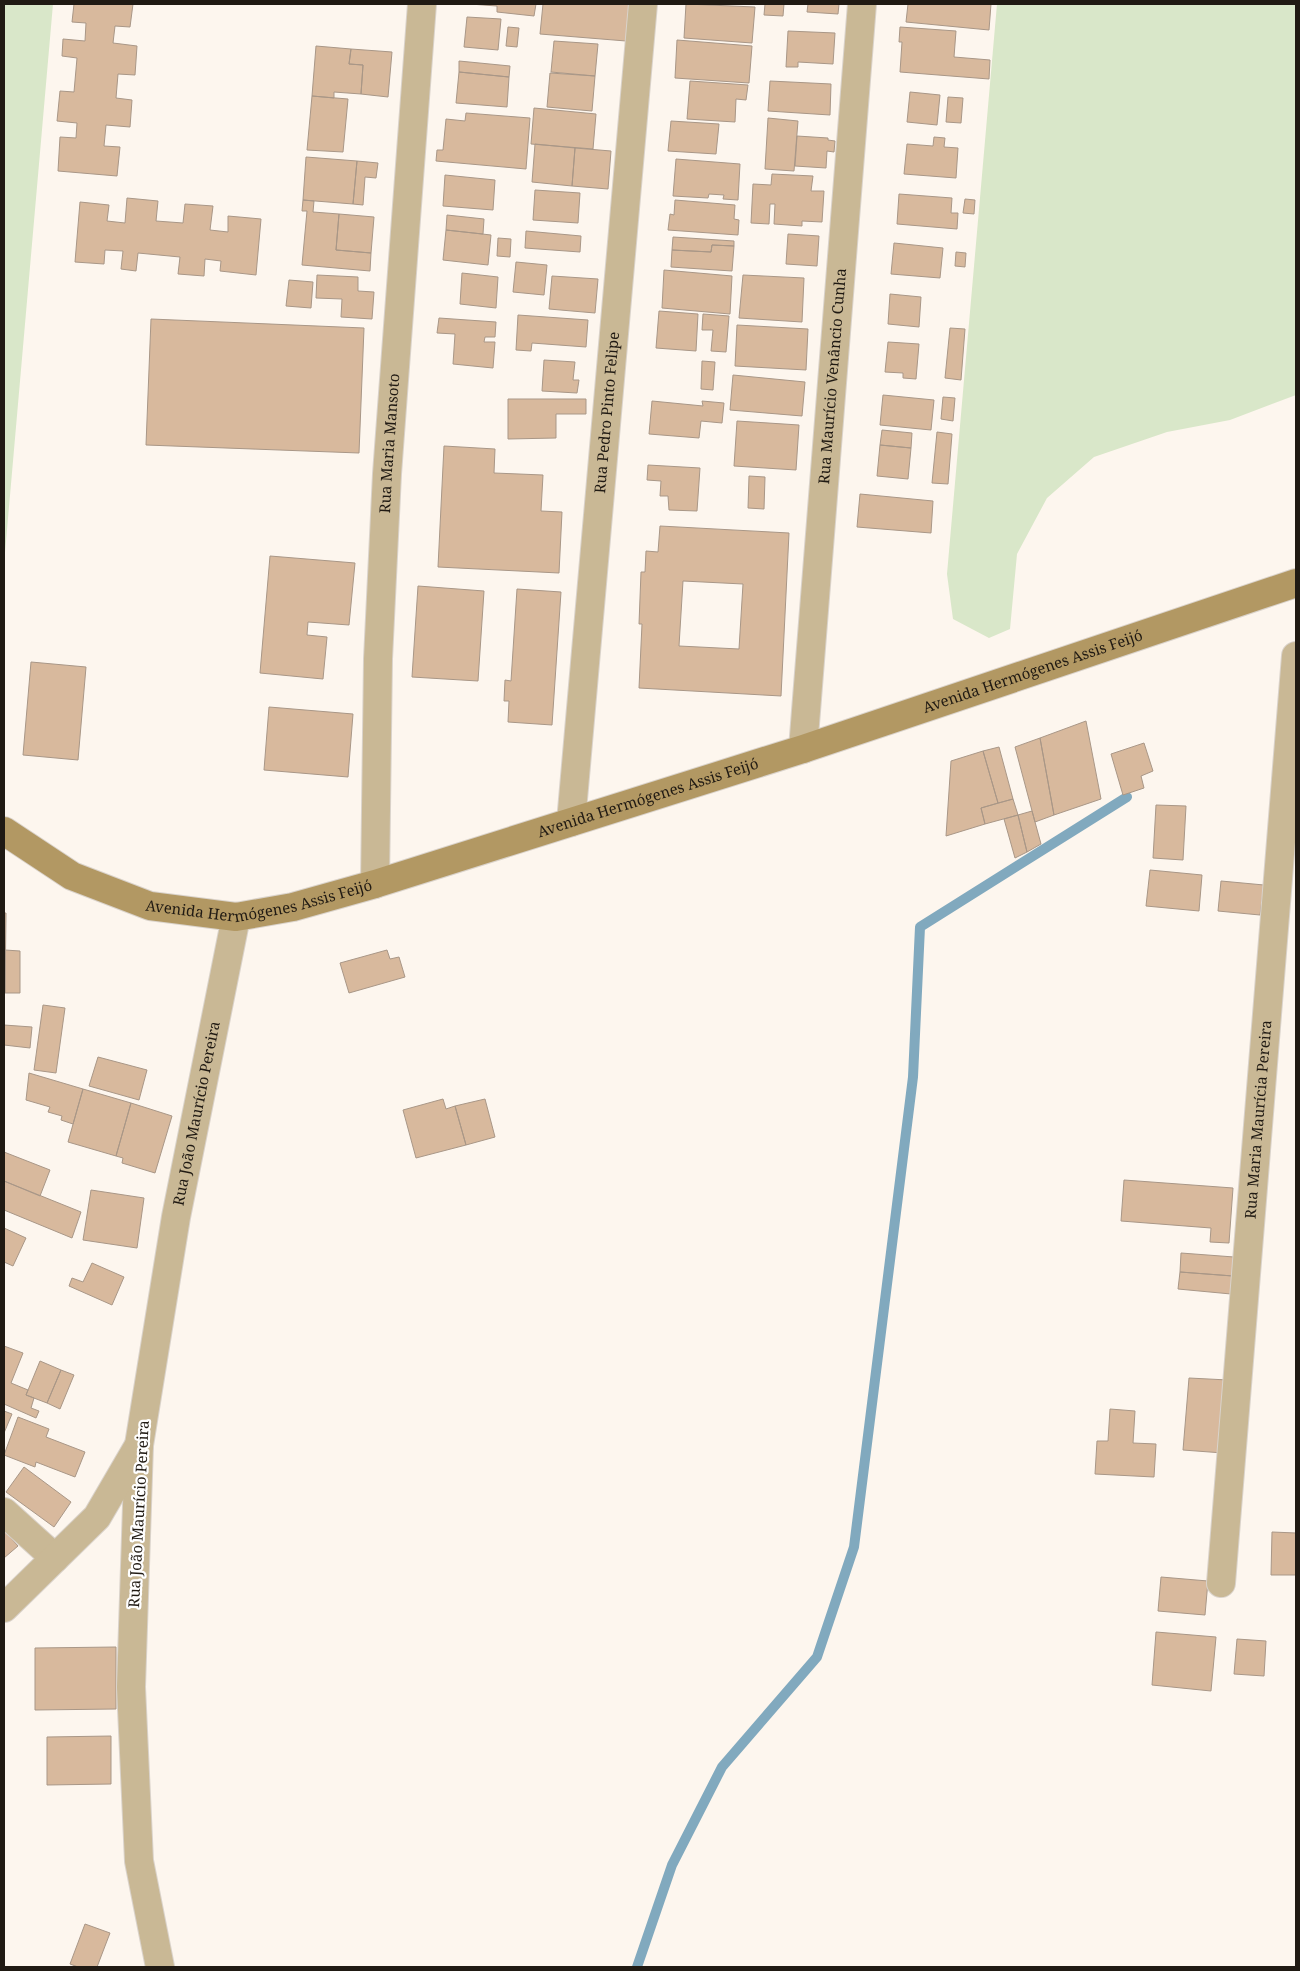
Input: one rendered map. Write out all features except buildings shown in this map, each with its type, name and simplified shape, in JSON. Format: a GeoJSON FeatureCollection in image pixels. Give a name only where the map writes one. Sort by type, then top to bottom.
{"type":"FeatureCollection","features":[{"type":"Feature","properties":{"kind":"main road","name":"Avenida Hermógenes Assis Feijó"},"geometry":{"type":"LineString","coordinates":[[4,831],[72,876],[150,906],[236,917],[293,907],[375,884],[803,749],[1296,583]]}},
{"type":"Feature","properties":{"kind":"street","name":"Rua Maria Mansoto"},"geometry":{"type":"LineString","coordinates":[[375,884],[378,659],[387,474],[422,4]]}},
{"type":"Feature","properties":{"kind":"street","name":"Rua Pedro Pinto Felipe"},"geometry":{"type":"LineString","coordinates":[[572,822],[643,4]]}},
{"type":"Feature","properties":{"kind":"street","name":"Rua Maurício Venâncio Cunha"},"geometry":{"type":"LineString","coordinates":[[803,749],[862,4]]}},
{"type":"Feature","properties":{"kind":"street","name":"Rua Maria Maurícia Pereira"},"geometry":{"type":"LineString","coordinates":[[1220,1583],[1296,656]]}},
{"type":"Feature","properties":{"kind":"street","name":"Rua João Maurício Pereira"},"geometry":{"type":"LineString","coordinates":[[160,1967],[139,1860],[131,1686],[140,1445],[176,1217],[236,917]]}},
{"type":"Feature","properties":{"kind":"street"},"geometry":{"type":"LineString","coordinates":[[4,1608],[97,1516],[140,1445]]}},
{"type":"Feature","properties":{"kind":"street"},"geometry":{"type":"LineString","coordinates":[[4,1512],[55,1558]]}},
{"type":"Feature","properties":{"kind":"green space"},"geometry":{"type":"Polygon","coordinates":[[[4,4],[53,4],[4,564],[4,4]]]}},
{"type":"Feature","properties":{"kind":"green space"},"geometry":{"type":"Polygon","coordinates":[[[997,4],[1296,4],[1296,395],[1230,420],[1167,432],[1094,457],[1047,498],[1017,554],[1010,629],[989,638],[953,619],[947,574],[997,4]]]}},
{"type":"Feature","properties":{"kind":"waterway"},"geometry":{"type":"LineString","coordinates":[[637,1967],[672,1865],[722,1767],[817,1657],[854,1547],[913,1077],[920,927],[1127,797]]}}]}
